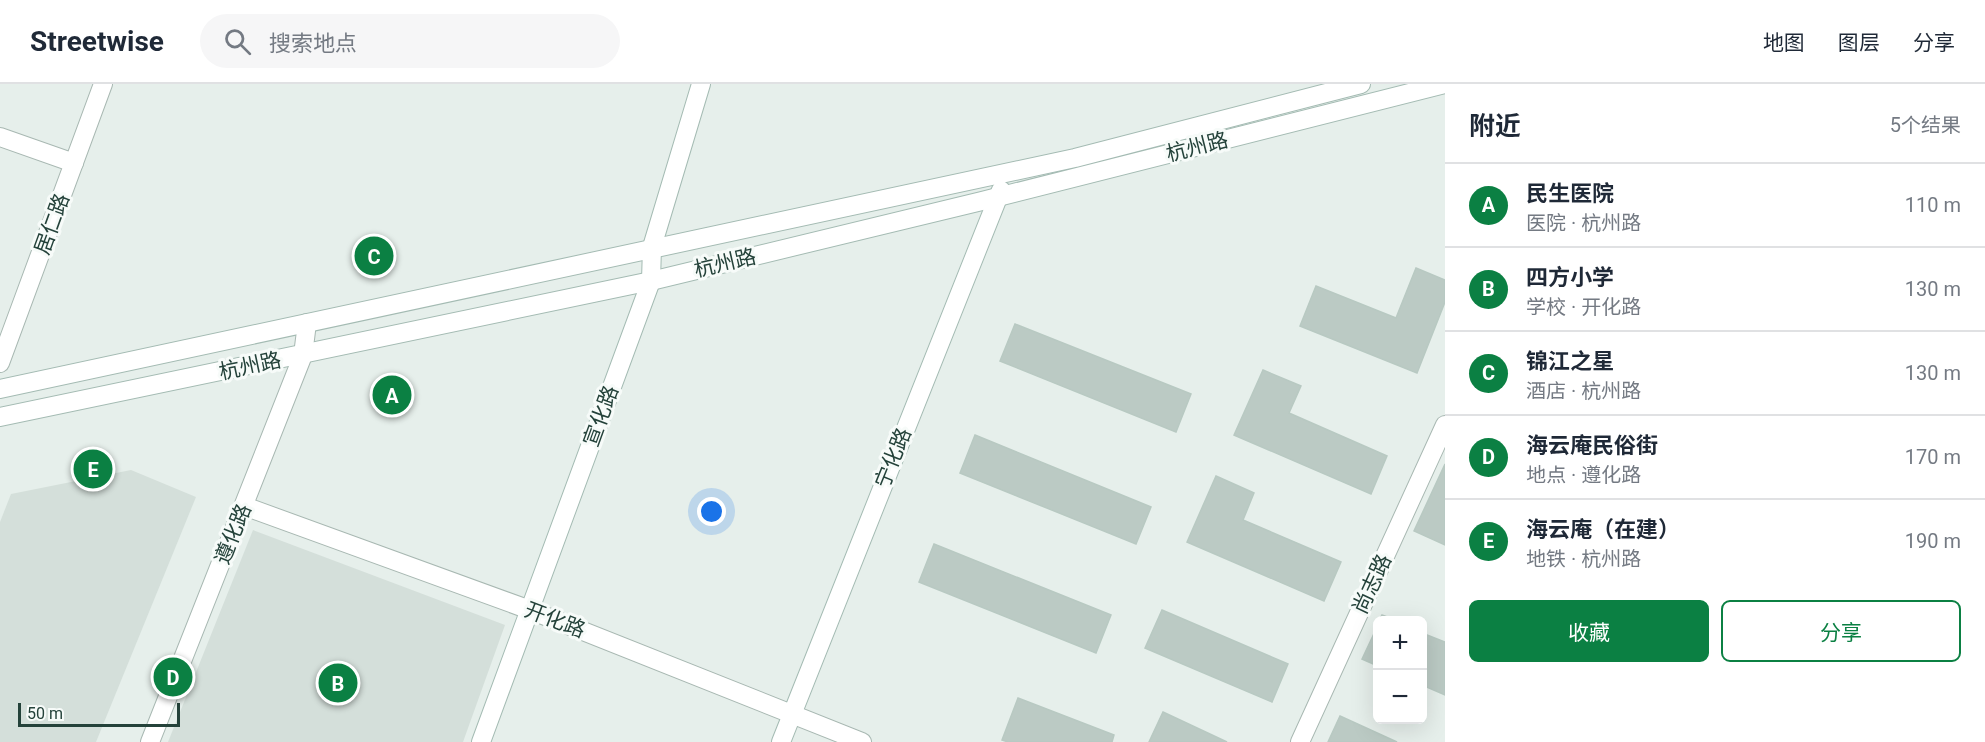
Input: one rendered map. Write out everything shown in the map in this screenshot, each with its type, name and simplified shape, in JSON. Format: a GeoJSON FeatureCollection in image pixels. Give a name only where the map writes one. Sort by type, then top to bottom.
{"type":"FeatureCollection","features":[{"type":"Feature","properties":{"kind":"main road","name":"居仁路"},"geometry":{"type":"LineString","coordinates":[[0,363],[103,84]]}},
{"type":"Feature","properties":{"kind":"main road","name":"宣化路"},"geometry":{"type":"LineString","coordinates":[[481,742],[651,281],[652,247],[701,84]]}},
{"type":"Feature","properties":{"kind":"main road","name":"杭州路"},"geometry":{"type":"LineString","coordinates":[[0,389],[652,247],[1075,158],[1361,84]]}},
{"type":"Feature","properties":{"kind":"main road","name":"杭州路"},"geometry":{"type":"LineString","coordinates":[[0,417],[303,356],[651,281],[1000,197],[1445,84]]}},
{"type":"Feature","properties":{"kind":"main road"},"geometry":{"type":"LineString","coordinates":[[0,136],[74,163]]}},
{"type":"Feature","properties":{"kind":"main road","name":"宁化路"},"geometry":{"type":"LineString","coordinates":[[781,742],[1000,197],[1003,174]]}},
{"type":"Feature","properties":{"kind":"main road","name":"遵化路"},"geometry":{"type":"LineString","coordinates":[[150,742],[303,356],[307,323]]}},
{"type":"Feature","properties":{"kind":"main road","name":"尚志路"},"geometry":{"type":"LineString","coordinates":[[1300,742],[1445,425]]}},
{"type":"Feature","properties":{"kind":"main road","name":"开化路"},"geometry":{"type":"LineString","coordinates":[[244,506],[530,610],[862,742]]}},
{"type":"Feature","properties":{"kind":"shaded area"},"geometry":{"type":"Polygon","coordinates":[[[131,470],[196,497],[96,742],[0,742],[0,522],[11,494],[131,470]]]}},
{"type":"Feature","properties":{"kind":"shaded area"},"geometry":{"type":"Polygon","coordinates":[[[253,530],[505,625],[463,742],[168,742],[253,530]]]}},
{"type":"Feature","properties":{"kind":"building"},"geometry":{"type":"Polygon","coordinates":[[[1416,268],[1445,280],[1445,302],[1417,373],[1300,326],[1316,286],[1396,318],[1416,268]]]}},
{"type":"Feature","properties":{"kind":"building"},"geometry":{"type":"Polygon","coordinates":[[[1015,324],[1191,394],[1176,432],[1000,361],[1015,324]]]}},
{"type":"Feature","properties":{"kind":"building"},"geometry":{"type":"Polygon","coordinates":[[[1263,370],[1301,386],[1289,413],[1387,456],[1371,494],[1234,435],[1263,370]]]}},
{"type":"Feature","properties":{"kind":"building"},"geometry":{"type":"Polygon","coordinates":[[[975,435],[1151,507],[1136,544],[960,473],[975,435]]]}},
{"type":"Feature","properties":{"kind":"building"},"geometry":{"type":"Polygon","coordinates":[[[1445,464],[1445,545],[1414,531],[1445,464]]]}},
{"type":"Feature","properties":{"kind":"building"},"geometry":{"type":"Polygon","coordinates":[[[1216,476],[1254,493],[1243,520],[1341,562],[1324,601],[1187,542],[1216,476]]]}},
{"type":"Feature","properties":{"kind":"building"},"geometry":{"type":"Polygon","coordinates":[[[934,544],[1111,615],[1096,653],[919,582],[934,544]]]}},
{"type":"Feature","properties":{"kind":"building"},"geometry":{"type":"Polygon","coordinates":[[[1162,610],[1288,664],[1272,702],[1145,648],[1162,610]]]}},
{"type":"Feature","properties":{"kind":"building"},"geometry":{"type":"Polygon","coordinates":[[[1427,635],[1445,642],[1445,695],[1427,687],[1427,635]]]}},
{"type":"Feature","properties":{"kind":"building"},"geometry":{"type":"Polygon","coordinates":[[[1373,636],[1373,664],[1362,659],[1373,636]]]}},
{"type":"Feature","properties":{"kind":"building"},"geometry":{"type":"Polygon","coordinates":[[[1018,698],[1114,735],[1112,742],[1008,742],[1002,740],[1018,698]]]}},
{"type":"Feature","properties":{"kind":"building"},"geometry":{"type":"Polygon","coordinates":[[[1163,712],[1227,742],[1149,742],[1163,712]]]}},
{"type":"Feature","properties":{"kind":"building"},"geometry":{"type":"Polygon","coordinates":[[[1340,716],[1397,742],[1328,742],[1340,716]]]}},
{"type":"Feature","properties":{"kind":"place","name":"锦江之星"},"geometry":{"type":"Point","coordinates":[374,256]}},
{"type":"Feature","properties":{"kind":"place","name":"民生医院"},"geometry":{"type":"Point","coordinates":[392,395]}},
{"type":"Feature","properties":{"kind":"place","name":"海云庵（在建）"},"geometry":{"type":"Point","coordinates":[93,469]}},
{"type":"Feature","properties":{"kind":"place","name":"海云庵民俗街"},"geometry":{"type":"Point","coordinates":[173,677]}},
{"type":"Feature","properties":{"kind":"place","name":"四方小学"},"geometry":{"type":"Point","coordinates":[338,683]}}]}
